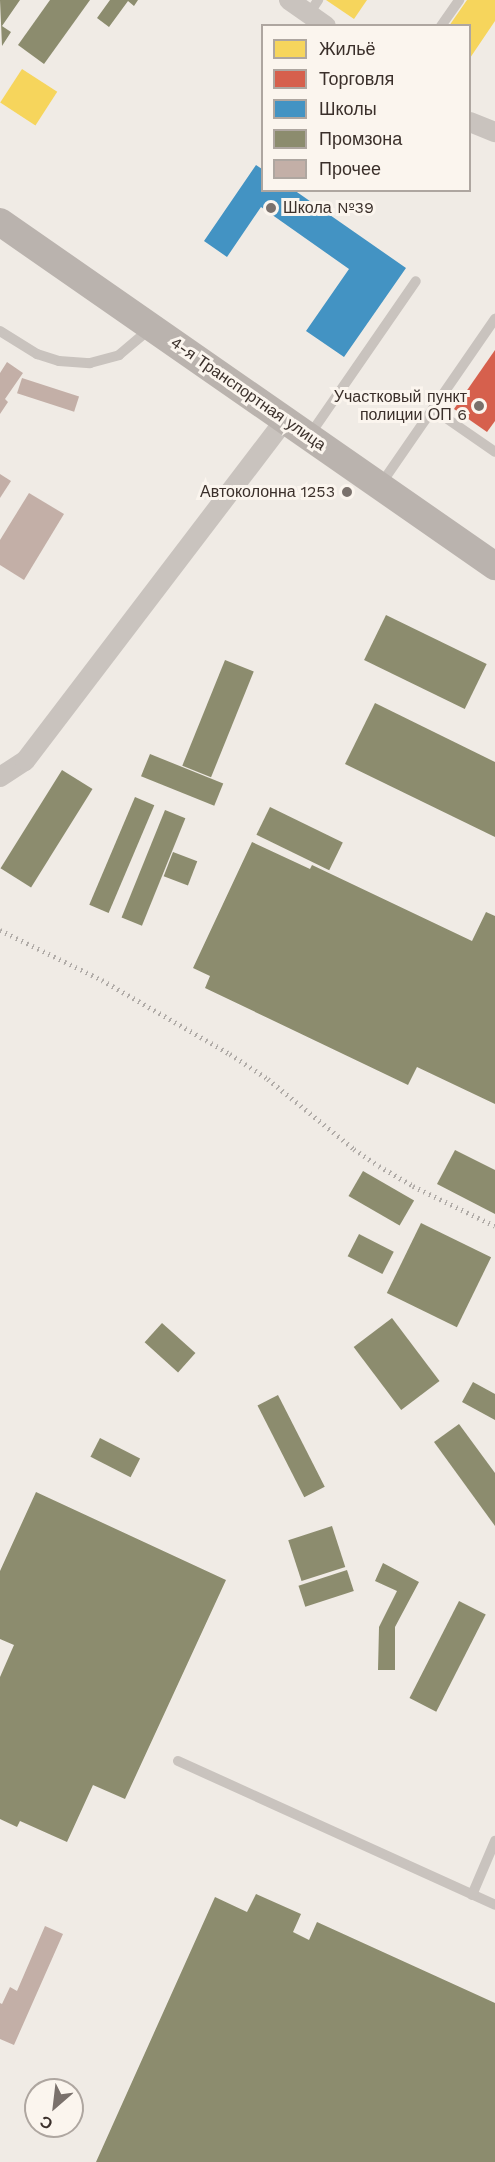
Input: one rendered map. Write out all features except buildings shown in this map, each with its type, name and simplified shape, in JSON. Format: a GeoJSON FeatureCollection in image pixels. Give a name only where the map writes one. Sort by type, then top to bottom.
{"type":"FeatureCollection","features":[{"type":"Feature","properties":{"kind":"main road","name":"4-я Транспортная улица"},"geometry":{"type":"LineString","coordinates":[[0,222],[495,566]]}},
{"type":"Feature","properties":{"kind":"street"},"geometry":{"type":"LineString","coordinates":[[289,0],[314,7],[325,24]]}},
{"type":"Feature","properties":{"kind":"street"},"geometry":{"type":"LineString","coordinates":[[471,122],[495,132]]}},
{"type":"Feature","properties":{"kind":"street"},"geometry":{"type":"LineString","coordinates":[[0,777],[25,761],[285,420]]}},
{"type":"Feature","properties":{"kind":"lane"},"geometry":{"type":"LineString","coordinates":[[442,24],[459,0]]}},
{"type":"Feature","properties":{"kind":"lane"},"geometry":{"type":"LineString","coordinates":[[309,436],[416,281]]}},
{"type":"Feature","properties":{"kind":"lane"},"geometry":{"type":"LineString","coordinates":[[380,485],[495,319]]}},
{"type":"Feature","properties":{"kind":"lane"},"geometry":{"type":"LineString","coordinates":[[0,331],[37,354],[59,361],[90,363],[119,355],[151,327]]}},
{"type":"Feature","properties":{"kind":"lane"},"geometry":{"type":"LineString","coordinates":[[433,409],[495,452]]}},
{"type":"Feature","properties":{"kind":"lane"},"geometry":{"type":"LineString","coordinates":[[178,1761],[495,1905]]}},
{"type":"Feature","properties":{"kind":"lane"},"geometry":{"type":"LineString","coordinates":[[472,1895],[495,1841]]}},
{"type":"Feature","properties":{"kind":"railway"},"geometry":{"type":"LineString","coordinates":[[0,930],[102,980],[230,1054],[268,1079],[354,1149],[379,1166],[413,1186],[495,1226]]}},
{"type":"Feature","properties":{"kind":"place","name":"Школа №39"},"geometry":{"type":"Point","coordinates":[271,208]}},
{"type":"Feature","properties":{"kind":"place","name":"Участковый пункт полиции ОП 6"},"geometry":{"type":"Point","coordinates":[479,406]}},
{"type":"Feature","properties":{"kind":"place","name":"Автоколонна 1253"},"geometry":{"type":"Point","coordinates":[347,492]}}]}
